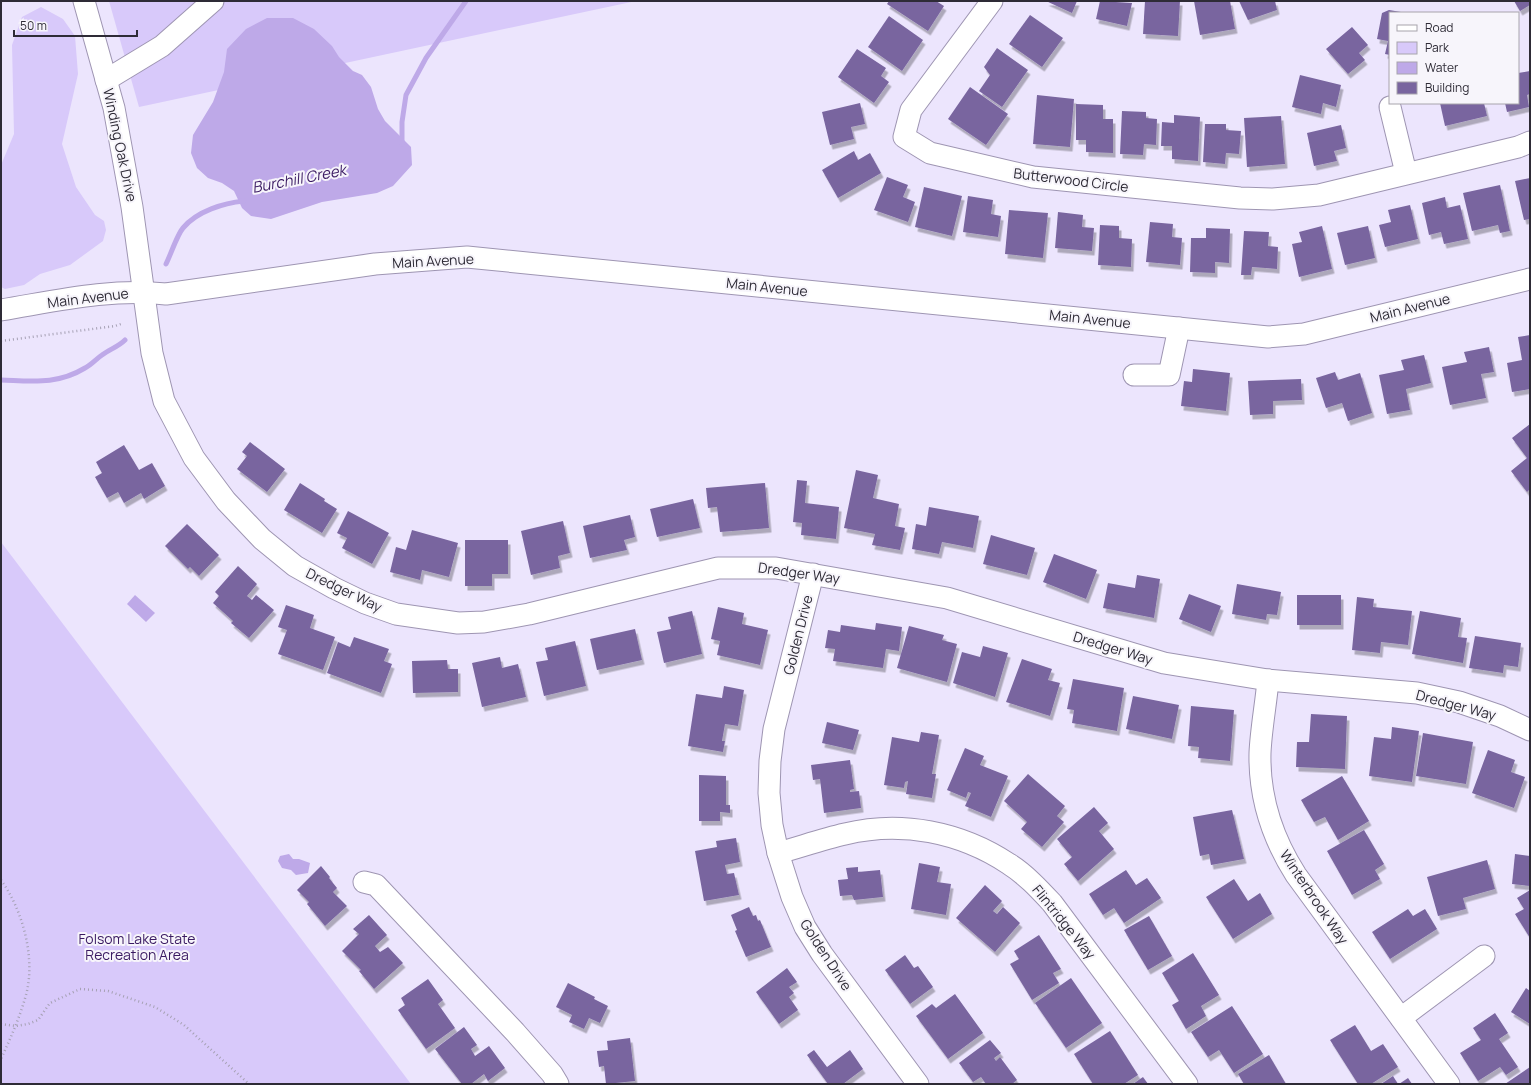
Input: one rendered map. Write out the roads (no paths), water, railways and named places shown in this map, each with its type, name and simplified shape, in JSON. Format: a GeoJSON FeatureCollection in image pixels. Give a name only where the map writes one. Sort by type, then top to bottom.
{"type":"FeatureCollection","features":[{"type":"Feature","properties":{"kind":"street","name":"Winding Oak Drive"},"geometry":{"type":"LineString","coordinates":[[84,1],[114,108],[132,207],[144,292]]}},
{"type":"Feature","properties":{"kind":"street"},"geometry":{"type":"LineString","coordinates":[[106,80],[162,46],[213,1]]}},
{"type":"Feature","properties":{"kind":"street","name":"Butterwood Circle"},"geometry":{"type":"LineString","coordinates":[[992,1],[911,110],[904,137],[930,153],[1033,177],[1240,198],[1273,199],[1319,195],[1518,147],[1530,142]]}},
{"type":"Feature","properties":{"kind":"street"},"geometry":{"type":"LineString","coordinates":[[1390,107],[1406,174]]}},
{"type":"Feature","properties":{"kind":"street","name":"Main Avenue"},"geometry":{"type":"LineString","coordinates":[[1,310],[112,292],[166,294],[375,264],[468,257],[1268,337],[1292,336],[1530,279]]}},
{"type":"Feature","properties":{"kind":"street","name":"Dredger Way"},"geometry":{"type":"LineString","coordinates":[[144,292],[152,353],[164,401],[176,428],[194,458],[226,501],[262,539],[295,566],[334,588],[365,603],[396,614],[458,623],[484,622],[529,614],[718,568],[776,568],[946,598],[1164,663],[1268,680],[1417,693],[1459,702],[1500,716],[1530,730]]}},
{"type":"Feature","properties":{"kind":"street"},"geometry":{"type":"LineString","coordinates":[[1134,375],[1168,375],[1179,328]]}},
{"type":"Feature","properties":{"kind":"street","name":"Golden Drive"},"geometry":{"type":"LineString","coordinates":[[813,574],[773,735],[770,761],[772,825],[778,853],[792,897],[809,932],[822,954],[918,1084]]}},
{"type":"Feature","properties":{"kind":"street","name":"Winterbrook Way"},"geometry":{"type":"LineString","coordinates":[[1268,680],[1260,753],[1261,782],[1266,810],[1276,837],[1296,875],[1449,1084]]}},
{"type":"Feature","properties":{"kind":"street","name":"Flintridge Way"},"geometry":{"type":"LineString","coordinates":[[778,853],[846,834],[873,829],[902,828],[938,833],[985,849],[1010,864],[1032,882],[1052,903],[1187,1084]]}},
{"type":"Feature","properties":{"kind":"street"},"geometry":{"type":"LineString","coordinates":[[364,882],[376,884],[510,1026],[555,1079]]}},
{"type":"Feature","properties":{"kind":"street"},"geometry":{"type":"LineString","coordinates":[[1401,1018],[1484,956]]}},
{"type":"Feature","properties":{"kind":"water"},"geometry":{"type":"Polygon","coordinates":[[[267,18],[293,18],[314,29],[332,46],[339,57],[353,71],[362,75],[371,87],[378,109],[385,121],[411,147],[412,165],[393,186],[377,193],[322,202],[271,219],[251,216],[242,208],[234,191],[222,183],[208,178],[197,168],[191,153],[193,135],[213,102],[224,72],[227,49],[246,29],[267,18]]]}},
{"type":"Feature","properties":{"kind":"water"},"geometry":{"type":"Polygon","coordinates":[[[135,595],[155,613],[146,622],[127,604],[135,595]]]}},
{"type":"Feature","properties":{"kind":"water"},"geometry":{"type":"Polygon","coordinates":[[[289,854],[293,859],[299,859],[310,863],[308,873],[296,875],[291,870],[282,868],[278,861],[280,856],[289,854]]]}},
{"type":"Feature","properties":{"kind":"waterway","name":"Burchill Creek"},"geometry":{"type":"LineString","coordinates":[[402,144],[402,122],[406,95],[426,58],[466,1]]}},
{"type":"Feature","properties":{"kind":"waterway","name":"Burchill Creek"},"geometry":{"type":"LineString","coordinates":[[166,264],[179,235],[189,222],[211,209],[244,201]]}},
{"type":"Feature","properties":{"kind":"waterway"},"geometry":{"type":"LineString","coordinates":[[1,380],[44,381],[64,377],[87,367],[125,340]]}},
{"type":"Feature","properties":{"kind":"park label","name":"Folsom Lake State Recreation Area"},"geometry":{"type":"Point","coordinates":[137,948]}}]}
